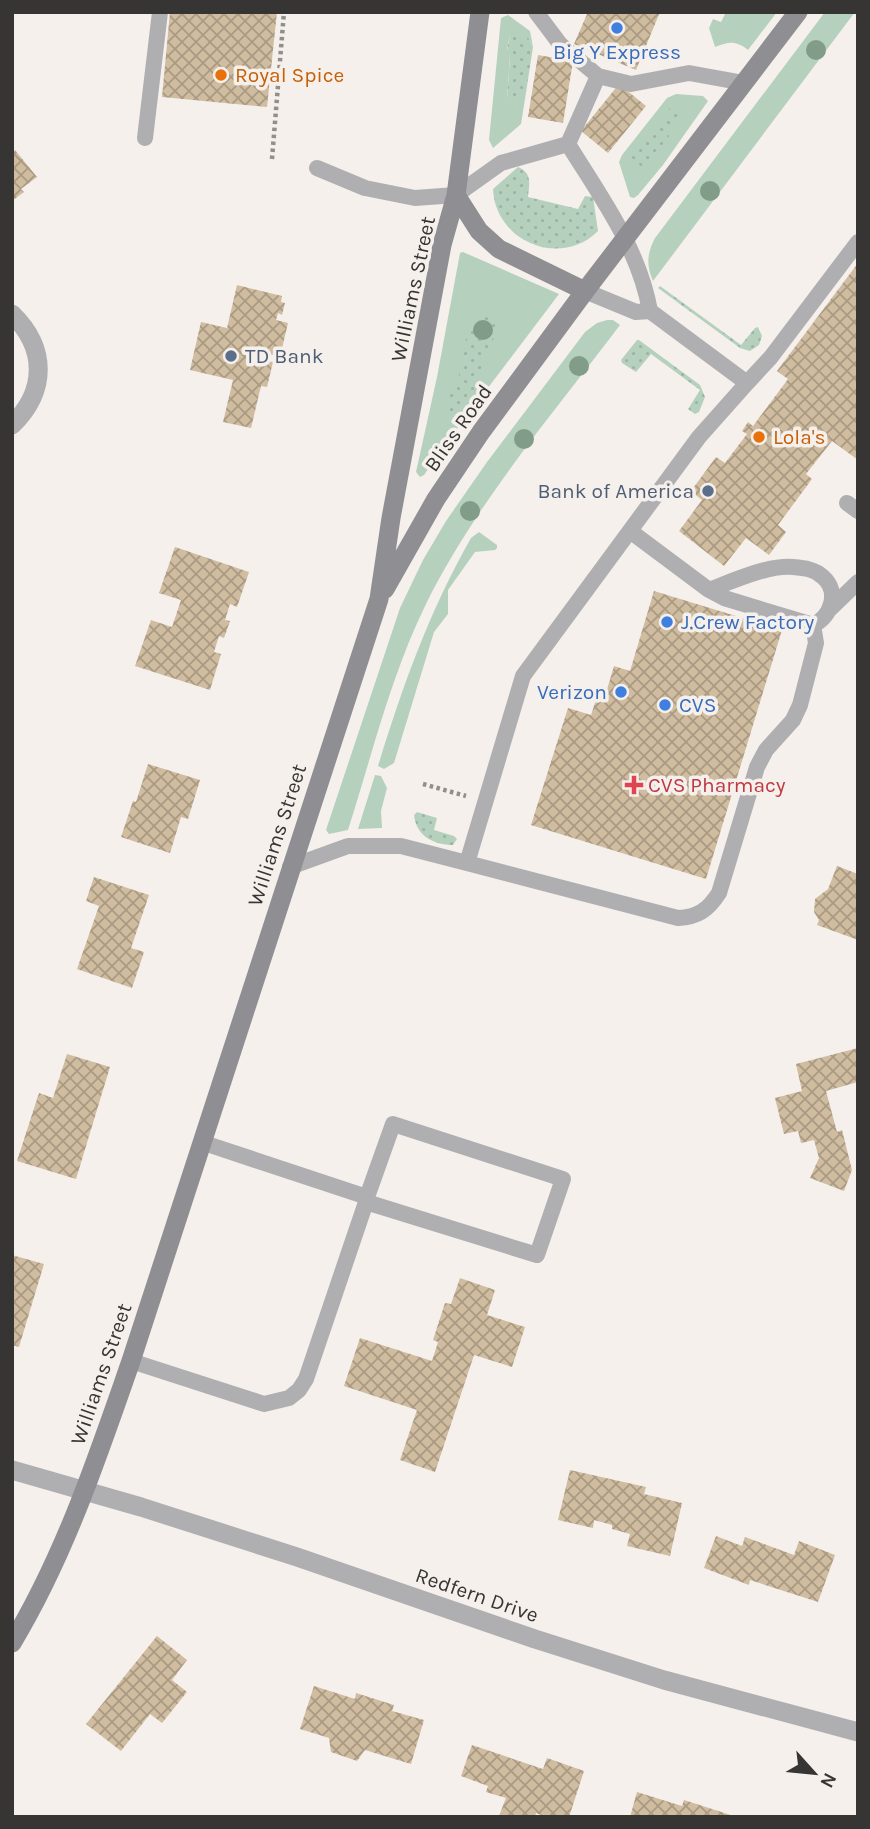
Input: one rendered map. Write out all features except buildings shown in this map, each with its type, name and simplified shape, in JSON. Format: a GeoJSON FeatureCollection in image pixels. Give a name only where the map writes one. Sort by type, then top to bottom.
{"type":"FeatureCollection","features":[{"type":"Feature","properties":{"kind":"main road","name":"Williams Street"},"geometry":{"type":"LineString","coordinates":[[12,1643],[60,1552],[131,1362],[379,599],[391,518],[440,257],[456,195],[480,12]]}},
{"type":"Feature","properties":{"kind":"main road","name":"Bliss Road"},"geometry":{"type":"LineString","coordinates":[[379,599],[444,488],[481,432],[798,12]]}},
{"type":"Feature","properties":{"kind":"main road"},"geometry":{"type":"LineString","coordinates":[[456,195],[479,231],[499,249],[585,291]]}},
{"type":"Feature","properties":{"kind":"street"},"geometry":{"type":"LineString","coordinates":[[12,314],[29,334],[38,361],[38,380],[33,398],[23,415],[12,425]]}},
{"type":"Feature","properties":{"kind":"street","name":"Redfern Drive"},"geometry":{"type":"LineString","coordinates":[[12,1470],[297,1557],[651,1676],[858,1732]]}},
{"type":"Feature","properties":{"kind":"lane"},"geometry":{"type":"LineString","coordinates":[[145,138],[160,12]]}},
{"type":"Feature","properties":{"kind":"lane"},"geometry":{"type":"LineString","coordinates":[[536,12],[559,44],[598,76],[631,84],[689,74],[744,83]]}},
{"type":"Feature","properties":{"kind":"lane"},"geometry":{"type":"LineString","coordinates":[[568,144],[598,76]]}},
{"type":"Feature","properties":{"kind":"lane"},"geometry":{"type":"LineString","coordinates":[[317,168],[365,188],[415,198],[456,195],[502,163],[568,144]]}},
{"type":"Feature","properties":{"kind":"lane"},"geometry":{"type":"LineString","coordinates":[[568,144],[626,238],[648,296],[650,310],[747,383]]}},
{"type":"Feature","properties":{"kind":"lane"},"geometry":{"type":"LineString","coordinates":[[467,863],[523,676],[699,436],[771,357],[858,242]]}},
{"type":"Feature","properties":{"kind":"lane"},"geometry":{"type":"LineString","coordinates":[[585,291],[636,312],[650,310]]}},
{"type":"Feature","properties":{"kind":"lane"},"geometry":{"type":"LineString","coordinates":[[631,531],[709,590],[724,598],[813,625],[822,621],[830,609],[858,582]]}},
{"type":"Feature","properties":{"kind":"lane"},"geometry":{"type":"LineString","coordinates":[[709,590],[745,576],[788,567],[808,568],[824,577],[833,594],[830,609]]}},
{"type":"Feature","properties":{"kind":"lane"},"geometry":{"type":"LineString","coordinates":[[290,867],[348,846],[401,846],[678,918],[692,917],[708,908],[719,893],[757,766],[766,750],[793,720],[800,705],[816,642],[813,625]]}},
{"type":"Feature","properties":{"kind":"lane"},"geometry":{"type":"LineString","coordinates":[[131,1362],[264,1404],[289,1398],[299,1390],[306,1379],[366,1199],[393,1124],[563,1179],[537,1255],[366,1199],[201,1142]]}},
{"type":"Feature","properties":{"kind":"path"},"geometry":{"type":"LineString","coordinates":[[272,159],[284,12]]}},
{"type":"Feature","properties":{"kind":"path"},"geometry":{"type":"LineString","coordinates":[[423,783],[470,797]]}},
{"type":"Feature","properties":{"kind":"green space"},"geometry":{"type":"Polygon","coordinates":[[[726,12],[777,12],[748,50],[732,43],[715,47],[709,28],[713,19],[721,22],[726,12]]]}},
{"type":"Feature","properties":{"kind":"green space"},"geometry":{"type":"Polygon","coordinates":[[[825,12],[855,12],[653,281],[648,259],[655,238],[825,12]]]}},
{"type":"Feature","properties":{"kind":"green space"},"geometry":{"type":"Polygon","coordinates":[[[508,15],[530,31],[533,47],[529,39],[510,35],[507,50],[510,55],[507,99],[525,99],[521,124],[493,148],[489,140],[501,18],[508,15]]]}},
{"type":"Feature","properties":{"kind":"green space"},"geometry":{"type":"Polygon","coordinates":[[[520,33],[529,39],[533,47],[525,99],[507,99],[510,56],[507,51],[510,35],[520,33]]]}},
{"type":"Feature","properties":{"kind":"green space"},"geometry":{"type":"Polygon","coordinates":[[[676,94],[703,96],[708,101],[663,165],[638,195],[630,197],[619,162],[622,155],[667,98],[676,94]]]}},
{"type":"Feature","properties":{"kind":"green space"},"geometry":{"type":"Polygon","coordinates":[[[670,108],[677,110],[682,118],[647,166],[643,167],[631,161],[630,156],[670,108]]]}},
{"type":"Feature","properties":{"kind":"green space"},"geometry":{"type":"Polygon","coordinates":[[[518,167],[528,176],[528,197],[578,209],[585,196],[593,197],[598,231],[583,242],[566,248],[532,244],[517,235],[505,223],[497,207],[493,189],[518,167]]]}},
{"type":"Feature","properties":{"kind":"green space"},"geometry":{"type":"Polygon","coordinates":[[[460,253],[559,294],[420,477],[416,472],[460,253]]]}},
{"type":"Feature","properties":{"kind":"green space"},"geometry":{"type":"Polygon","coordinates":[[[660,286],[741,345],[758,327],[762,336],[759,345],[750,351],[740,348],[658,288],[660,286]]]}},
{"type":"Feature","properties":{"kind":"green space"},"geometry":{"type":"Polygon","coordinates":[[[483,316],[495,320],[499,329],[488,349],[474,397],[464,413],[457,418],[451,415],[447,400],[458,378],[467,334],[483,316]]]}},
{"type":"Feature","properties":{"kind":"green space"},"geometry":{"type":"Polygon","coordinates":[[[613,320],[620,325],[516,460],[446,567],[402,659],[348,830],[329,834],[326,830],[400,608],[423,560],[487,462],[585,332],[597,323],[613,320]]]}},
{"type":"Feature","properties":{"kind":"green space"},"geometry":{"type":"Polygon","coordinates":[[[637,340],[700,385],[705,397],[699,412],[695,414],[688,409],[700,390],[651,354],[636,372],[622,363],[621,360],[637,340]]]}},
{"type":"Feature","properties":{"kind":"green space"},"geometry":{"type":"Polygon","coordinates":[[[479,532],[497,545],[497,548],[475,552],[448,590],[448,614],[434,632],[394,763],[384,769],[378,766],[418,649],[456,566],[471,538],[479,532]]]}},
{"type":"Feature","properties":{"kind":"green space"},"geometry":{"type":"Polygon","coordinates":[[[375,775],[381,776],[387,788],[381,811],[382,828],[358,829],[375,775]]]}},
{"type":"Feature","properties":{"kind":"green space"},"geometry":{"type":"Polygon","coordinates":[[[417,812],[437,818],[434,830],[454,836],[457,839],[453,845],[433,841],[422,834],[415,822],[414,815],[417,812]]]}},
{"type":"Feature","properties":{"kind":"place","name":"Big Y Express"},"geometry":{"type":"Point","coordinates":[617,28]}},
{"type":"Feature","properties":{"kind":"place","name":"Royal Spice"},"geometry":{"type":"Point","coordinates":[221,75]}},
{"type":"Feature","properties":{"kind":"place","name":"TD Bank"},"geometry":{"type":"Point","coordinates":[231,356]}},
{"type":"Feature","properties":{"kind":"place","name":"Lola's"},"geometry":{"type":"Point","coordinates":[759,437]}},
{"type":"Feature","properties":{"kind":"place","name":"Bank of America"},"geometry":{"type":"Point","coordinates":[708,491]}},
{"type":"Feature","properties":{"kind":"place","name":"J.Crew Factory"},"geometry":{"type":"Point","coordinates":[667,622]}},
{"type":"Feature","properties":{"kind":"place","name":"Verizon"},"geometry":{"type":"Point","coordinates":[621,692]}},
{"type":"Feature","properties":{"kind":"place","name":"CVS"},"geometry":{"type":"Point","coordinates":[665,705]}},
{"type":"Feature","properties":{"kind":"place","name":"CVS Pharmacy"},"geometry":{"type":"Point","coordinates":[634,785]}}]}
